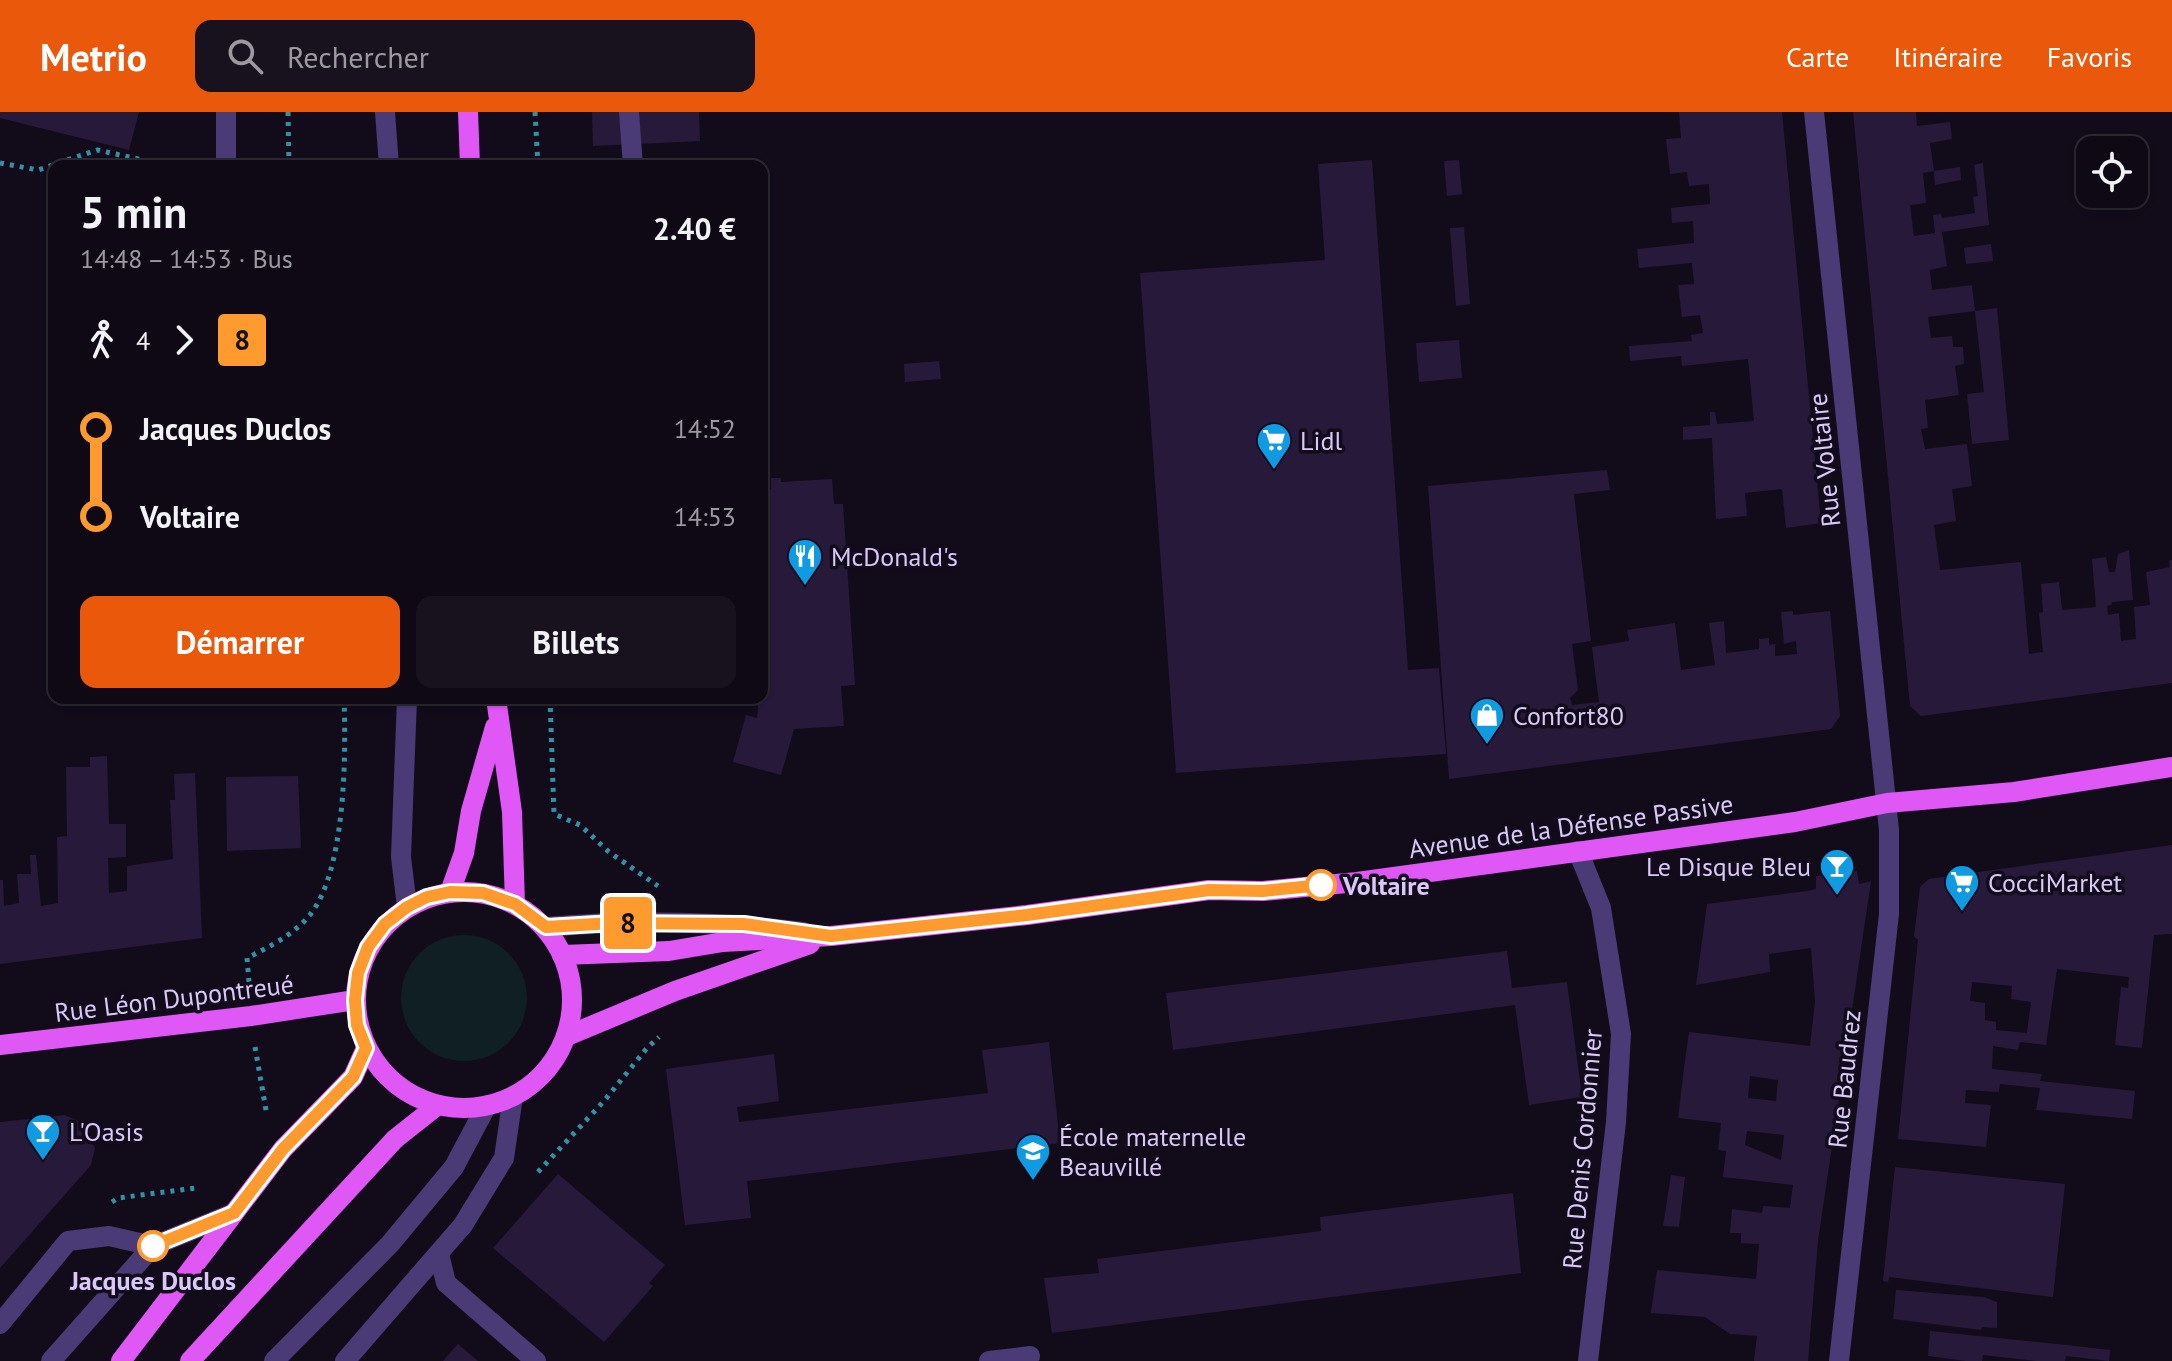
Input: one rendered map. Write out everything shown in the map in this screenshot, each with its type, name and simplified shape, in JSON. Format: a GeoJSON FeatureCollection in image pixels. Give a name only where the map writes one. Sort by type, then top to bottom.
{"type":"FeatureCollection","features":[{"type":"Feature","properties":{"kind":"main road"},"geometry":{"type":"LineString","coordinates":[[468,112],[470,160]]}},
{"type":"Feature","properties":{"kind":"main road"},"geometry":{"type":"LineString","coordinates":[[497,704],[512,812],[515,904]]}},
{"type":"Feature","properties":{"kind":"main road"},"geometry":{"type":"LineString","coordinates":[[450,892],[464,853],[471,811],[498,719]]}},
{"type":"Feature","properties":{"kind":"main road","name":"Avenue de la Défense Passive"},"geometry":{"type":"LineString","coordinates":[[562,955],[669,951],[723,942],[831,936],[1027,915],[1209,890],[1263,891],[1357,882],[1795,822],[1887,803],[2014,792],[2172,767]]}},
{"type":"Feature","properties":{"kind":"main road"},"geometry":{"type":"LineString","coordinates":[[450,892],[483,893],[515,904],[546,927],[562,955],[571,981],[572,1009],[567,1036],[539,1081],[513,1096],[487,1105],[462,1108],[438,1105],[409,1094],[385,1074],[366,1048],[357,1025],[355,1000],[358,973],[368,947],[385,924],[407,907],[427,897],[450,892]]}},
{"type":"Feature","properties":{"kind":"main road","name":"Avenue de la Défense Passive"},"geometry":{"type":"LineString","coordinates":[[567,1036],[675,991],[831,936]]}},
{"type":"Feature","properties":{"kind":"main road","name":"Rue Léon Dupontreué"},"geometry":{"type":"LineString","coordinates":[[0,1045],[251,1016],[355,1000]]}},
{"type":"Feature","properties":{"kind":"main road"},"geometry":{"type":"LineString","coordinates":[[121,1361],[283,1149],[353,1077],[366,1048]]}},
{"type":"Feature","properties":{"kind":"main road"},"geometry":{"type":"LineString","coordinates":[[190,1361],[395,1139],[438,1105]]}},
{"type":"Feature","properties":{"kind":"street"},"geometry":{"type":"LineString","coordinates":[[226,112],[226,160]]}},
{"type":"Feature","properties":{"kind":"street"},"geometry":{"type":"LineString","coordinates":[[385,112],[389,160]]}},
{"type":"Feature","properties":{"kind":"street"},"geometry":{"type":"LineString","coordinates":[[629,112],[633,160]]}},
{"type":"Feature","properties":{"kind":"street","name":"Rue Voltaire"},"geometry":{"type":"LineString","coordinates":[[1814,112],[1887,803]]}},
{"type":"Feature","properties":{"kind":"street"},"geometry":{"type":"LineString","coordinates":[[407,704],[401,845],[407,907]]}},
{"type":"Feature","properties":{"kind":"street","name":"Rue Baudrez"},"geometry":{"type":"LineString","coordinates":[[1839,1361],[1889,914],[1887,803]]}},
{"type":"Feature","properties":{"kind":"street","name":"Rue Denis Cordonnier"},"geometry":{"type":"LineString","coordinates":[[1578,851],[1601,908],[1621,1034],[1616,1122],[1588,1361]]}},
{"type":"Feature","properties":{"kind":"street","name":"Avenue de la Défense Passive"},"geometry":{"type":"LineString","coordinates":[[546,927],[744,924],[831,936]]}},
{"type":"Feature","properties":{"kind":"street"},"geometry":{"type":"LineString","coordinates":[[345,1361],[463,1225],[504,1158],[513,1096]]}},
{"type":"Feature","properties":{"kind":"street"},"geometry":{"type":"LineString","coordinates":[[274,1361],[399,1233],[454,1167],[487,1105]]}},
{"type":"Feature","properties":{"kind":"street"},"geometry":{"type":"LineString","coordinates":[[51,1361],[153,1246],[234,1213]]}},
{"type":"Feature","properties":{"kind":"street"},"geometry":{"type":"LineString","coordinates":[[0,1324],[68,1241],[109,1236],[153,1246]]}},
{"type":"Feature","properties":{"kind":"street"},"geometry":{"type":"LineString","coordinates":[[439,1254],[446,1283],[536,1361]]}},
{"type":"Feature","properties":{"kind":"street"},"geometry":{"type":"LineString","coordinates":[[989,1361],[1030,1356]]}},
{"type":"Feature","properties":{"kind":"path"},"geometry":{"type":"LineString","coordinates":[[288,112],[289,160]]}},
{"type":"Feature","properties":{"kind":"path"},"geometry":{"type":"LineString","coordinates":[[535,112],[538,160]]}},
{"type":"Feature","properties":{"kind":"path"},"geometry":{"type":"LineString","coordinates":[[68,160],[97,150],[143,160]]}},
{"type":"Feature","properties":{"kind":"path"},"geometry":{"type":"LineString","coordinates":[[0,163],[38,170],[48,167]]}},
{"type":"Feature","properties":{"kind":"path"},"geometry":{"type":"LineString","coordinates":[[283,1149],[267,1118],[251,1016],[247,958],[274,945],[309,916],[328,882],[343,806],[344,704]]}},
{"type":"Feature","properties":{"kind":"path"},"geometry":{"type":"LineString","coordinates":[[550,704],[554,814],[580,825],[609,852],[661,889]]}},
{"type":"Feature","properties":{"kind":"path"},"geometry":{"type":"LineString","coordinates":[[531,1181],[604,1101],[647,1048],[668,1030]]}},
{"type":"Feature","properties":{"kind":"path"},"geometry":{"type":"LineString","coordinates":[[68,1241],[93,1216],[118,1198],[197,1188]]}},
{"type":"Feature","properties":{"kind":"shaded area"},"geometry":{"type":"Polygon","coordinates":[[[464,935],[488,940],[509,953],[522,974],[527,998],[522,1022],[509,1043],[488,1056],[464,1061],[440,1056],[419,1043],[406,1022],[401,998],[406,974],[419,953],[440,940],[464,935]]]}},
{"type":"Feature","properties":{"kind":"building"},"geometry":{"type":"Polygon","coordinates":[[[0,112],[139,112],[129,150],[0,118],[0,112]]]}},
{"type":"Feature","properties":{"kind":"building"},"geometry":{"type":"Polygon","coordinates":[[[592,112],[699,112],[700,141],[593,146],[592,112]]]}},
{"type":"Feature","properties":{"kind":"building"},"geometry":{"type":"Polygon","coordinates":[[[1679,112],[1782,112],[1821,523],[1786,528],[1782,489],[1745,493],[1747,516],[1716,519],[1712,438],[1683,440],[1683,427],[1710,425],[1710,412],[1715,412],[1717,424],[1754,421],[1748,359],[1682,366],[1681,356],[1630,361],[1629,346],[1692,341],[1691,335],[1703,333],[1700,315],[1682,317],[1678,285],[1694,284],[1692,263],[1639,268],[1637,249],[1694,243],[1693,221],[1672,223],[1671,208],[1710,204],[1709,184],[1689,186],[1687,172],[1670,174],[1666,139],[1681,138],[1679,112]]]}},
{"type":"Feature","properties":{"kind":"building"},"geometry":{"type":"Polygon","coordinates":[[[1853,112],[1916,112],[1917,126],[1950,122],[1952,139],[1930,143],[1934,171],[1923,173],[1926,203],[1910,205],[1914,236],[1935,233],[1933,215],[1941,214],[1942,218],[1975,213],[1973,197],[1978,196],[1974,165],[1983,163],[1989,225],[1942,232],[1947,266],[1930,270],[1932,290],[1972,285],[1975,311],[1928,317],[1931,338],[1952,336],[1953,347],[1963,347],[1964,364],[1955,366],[1959,395],[1925,400],[1928,428],[1921,429],[1925,449],[1967,444],[1972,486],[1952,489],[1956,521],[1934,525],[1940,570],[2021,562],[2029,654],[2043,652],[2039,613],[2043,612],[2041,584],[2059,582],[2062,610],[2096,607],[2092,559],[2106,557],[2109,572],[2115,572],[2118,554],[2129,550],[2133,600],[2112,602],[2107,606],[2108,615],[2119,613],[2121,641],[2136,639],[2134,607],[2150,605],[2146,572],[2170,567],[2169,561],[2172,560],[2172,683],[1921,716],[1910,706],[1853,112]]]}},
{"type":"Feature","properties":{"kind":"building","name":"Lidl"},"geometry":{"type":"Polygon","coordinates":[[[1372,160],[1408,670],[1439,668],[1446,754],[1176,773],[1140,273],[1325,260],[1318,164],[1372,160]]]}},
{"type":"Feature","properties":{"kind":"building"},"geometry":{"type":"Polygon","coordinates":[[[1459,160],[1462,194],[1447,196],[1444,161],[1459,160]]]}},
{"type":"Feature","properties":{"kind":"building"},"geometry":{"type":"Polygon","coordinates":[[[1960,167],[1961,180],[1935,185],[1934,171],[1960,167]]]}},
{"type":"Feature","properties":{"kind":"building"},"geometry":{"type":"Polygon","coordinates":[[[1464,227],[1470,304],[1456,306],[1450,228],[1464,227]]]}},
{"type":"Feature","properties":{"kind":"building"},"geometry":{"type":"Polygon","coordinates":[[[1991,244],[1993,261],[1966,264],[1964,248],[1991,244]]]}},
{"type":"Feature","properties":{"kind":"building"},"geometry":{"type":"Polygon","coordinates":[[[1997,308],[2009,440],[1972,444],[1967,394],[1984,392],[1975,311],[1997,308]]]}},
{"type":"Feature","properties":{"kind":"building"},"geometry":{"type":"Polygon","coordinates":[[[1459,340],[1462,378],[1419,382],[1416,343],[1459,340]]]}},
{"type":"Feature","properties":{"kind":"building"},"geometry":{"type":"Polygon","coordinates":[[[939,361],[941,379],[905,382],[904,364],[939,361]]]}},
{"type":"Feature","properties":{"kind":"building"},"geometry":{"type":"Polygon","coordinates":[[[1607,470],[1610,490],[1574,494],[1591,641],[1572,644],[1578,690],[1570,698],[1572,705],[1599,702],[1592,647],[1629,641],[1627,630],[1675,623],[1681,670],[1715,665],[1709,623],[1724,621],[1726,653],[1759,649],[1759,639],[1769,638],[1769,645],[1775,644],[1775,656],[1797,654],[1796,641],[1784,644],[1781,612],[1793,611],[1793,615],[1830,611],[1840,716],[1831,729],[1449,779],[1428,486],[1607,470]]]}},
{"type":"Feature","properties":{"kind":"building","name":"McDonald's"},"geometry":{"type":"Polygon","coordinates":[[[771,478],[781,478],[781,482],[832,479],[834,504],[843,504],[855,685],[841,686],[844,726],[794,729],[781,775],[733,762],[746,715],[757,718],[758,704],[768,704],[768,489],[771,489],[771,478]]]}},
{"type":"Feature","properties":{"kind":"building"},"geometry":{"type":"Polygon","coordinates":[[[107,756],[109,824],[126,824],[126,857],[108,858],[109,893],[127,891],[127,866],[173,859],[170,800],[175,800],[174,774],[195,773],[202,938],[0,964],[0,880],[3,880],[4,906],[19,903],[17,874],[31,874],[30,855],[36,855],[41,906],[58,903],[57,837],[67,836],[66,767],[90,767],[90,757],[107,756]]]}},
{"type":"Feature","properties":{"kind":"building"},"geometry":{"type":"Polygon","coordinates":[[[298,776],[301,848],[227,851],[226,777],[298,776]]]}},
{"type":"Feature","properties":{"kind":"building"},"geometry":{"type":"Polygon","coordinates":[[[2172,845],[2172,934],[2154,935],[2142,1048],[2115,1045],[2121,987],[2128,988],[2129,977],[2057,969],[2046,1045],[2020,1042],[2018,1050],[1993,1046],[1992,1069],[2042,1074],[2040,1081],[2135,1091],[2132,1119],[2036,1110],[2040,1088],[2000,1084],[1999,1092],[1966,1090],[1965,1103],[1991,1105],[1986,1147],[1898,1139],[1918,939],[1914,937],[1920,887],[1929,879],[2172,845]],[[1972,982],[1970,1001],[1985,1003],[1985,1020],[1996,1022],[1996,1030],[2027,1033],[2031,1002],[2011,999],[2012,986],[1972,982]]]}},
{"type":"Feature","properties":{"kind":"building"},"geometry":{"type":"Polygon","coordinates":[[[1857,871],[1859,884],[1871,881],[1818,1241],[1808,1361],[1754,1361],[1757,1336],[1730,1334],[1705,1317],[1651,1313],[1657,1270],[1756,1279],[1759,1244],[1741,1243],[1741,1233],[1730,1233],[1732,1209],[1762,1213],[1763,1206],[1790,1208],[1793,1185],[1723,1177],[1726,1151],[1718,1150],[1721,1123],[1678,1118],[1689,1032],[1810,1046],[1815,1002],[1811,948],[1769,954],[1770,972],[1696,985],[1707,904],[1816,889],[1816,876],[1857,871]],[[1750,1076],[1748,1098],[1776,1101],[1778,1080],[1750,1076]],[[1747,1131],[1745,1145],[1781,1160],[1784,1135],[1747,1131]]]}},
{"type":"Feature","properties":{"kind":"building"},"geometry":{"type":"Polygon","coordinates":[[[1507,951],[1512,988],[1567,982],[1582,1097],[1529,1105],[1515,1005],[1173,1050],[1166,993],[1507,951]]]}},
{"type":"Feature","properties":{"kind":"building"},"geometry":{"type":"Polygon","coordinates":[[[1049,1042],[1060,1143],[747,1181],[751,1218],[685,1225],[666,1069],[774,1054],[779,1101],[737,1107],[739,1122],[988,1093],[982,1050],[1049,1042]]]}},
{"type":"Feature","properties":{"kind":"building"},"geometry":{"type":"Polygon","coordinates":[[[65,1115],[81,1122],[95,1148],[91,1165],[0,1268],[0,1122],[65,1115]]]}},
{"type":"Feature","properties":{"kind":"building"},"geometry":{"type":"Polygon","coordinates":[[[1895,1167],[2065,1184],[2053,1297],[1889,1277],[1888,1282],[1883,1281],[1895,1167]]]}},
{"type":"Feature","properties":{"kind":"building"},"geometry":{"type":"Polygon","coordinates":[[[558,1174],[665,1265],[649,1283],[653,1286],[604,1342],[493,1248],[558,1174]]]}},
{"type":"Feature","properties":{"kind":"building"},"geometry":{"type":"Polygon","coordinates":[[[1671,1175],[1685,1177],[1679,1227],[1663,1226],[1671,1175]]]}},
{"type":"Feature","properties":{"kind":"building"},"geometry":{"type":"Polygon","coordinates":[[[1513,1193],[1521,1273],[1052,1333],[1044,1278],[1099,1273],[1097,1259],[1321,1231],[1320,1217],[1513,1193]]]}},
{"type":"Feature","properties":{"kind":"building"},"geometry":{"type":"Polygon","coordinates":[[[1896,1290],[1984,1297],[1997,1302],[1997,1328],[1982,1327],[1981,1330],[1893,1319],[1896,1290]]]}},
{"type":"Feature","properties":{"kind":"building"},"geometry":{"type":"Polygon","coordinates":[[[1930,1331],[2110,1350],[2109,1361],[2066,1356],[2065,1361],[2036,1361],[1983,1355],[1982,1361],[1966,1361],[1928,1356],[1930,1331]]]}},
{"type":"Feature","properties":{"kind":"building"},"geometry":{"type":"Polygon","coordinates":[[[458,1344],[478,1361],[443,1361],[458,1344]]]}},
{"type":"Feature","properties":{"kind":"bus line","name":"8"},"geometry":{"type":"LineString","coordinates":[[153,1246],[234,1213],[283,1149],[353,1077],[366,1048],[357,1025],[355,1000],[358,973],[368,947],[385,924],[407,907],[427,897],[450,892],[483,893],[515,904],[546,927],[613,923],[744,924],[831,936],[920,924],[1027,915],[1209,890],[1263,891],[1321,885]]}},
{"type":"Feature","properties":{"kind":"place","name":"Lidl"},"geometry":{"type":"Point","coordinates":[1274,471]}},
{"type":"Feature","properties":{"kind":"place","name":"McDonald's"},"geometry":{"type":"Point","coordinates":[805,587]}},
{"type":"Feature","properties":{"kind":"place","name":"Confort80"},"geometry":{"type":"Point","coordinates":[1487,746]}},
{"type":"Feature","properties":{"kind":"place","name":"Voltaire"},"geometry":{"type":"Point","coordinates":[1321,885]}},
{"type":"Feature","properties":{"kind":"place","name":"Le Disque Bleu"},"geometry":{"type":"Point","coordinates":[1837,897]}},
{"type":"Feature","properties":{"kind":"place","name":"CocciMarket"},"geometry":{"type":"Point","coordinates":[1962,913]}},
{"type":"Feature","properties":{"kind":"place","name":"L'Oasis"},"geometry":{"type":"Point","coordinates":[43,1162]}},
{"type":"Feature","properties":{"kind":"place","name":"École maternelle Beauvillé"},"geometry":{"type":"Point","coordinates":[1033,1182]}},
{"type":"Feature","properties":{"kind":"place","name":"Jacques Duclos"},"geometry":{"type":"Point","coordinates":[153,1246]}}]}
